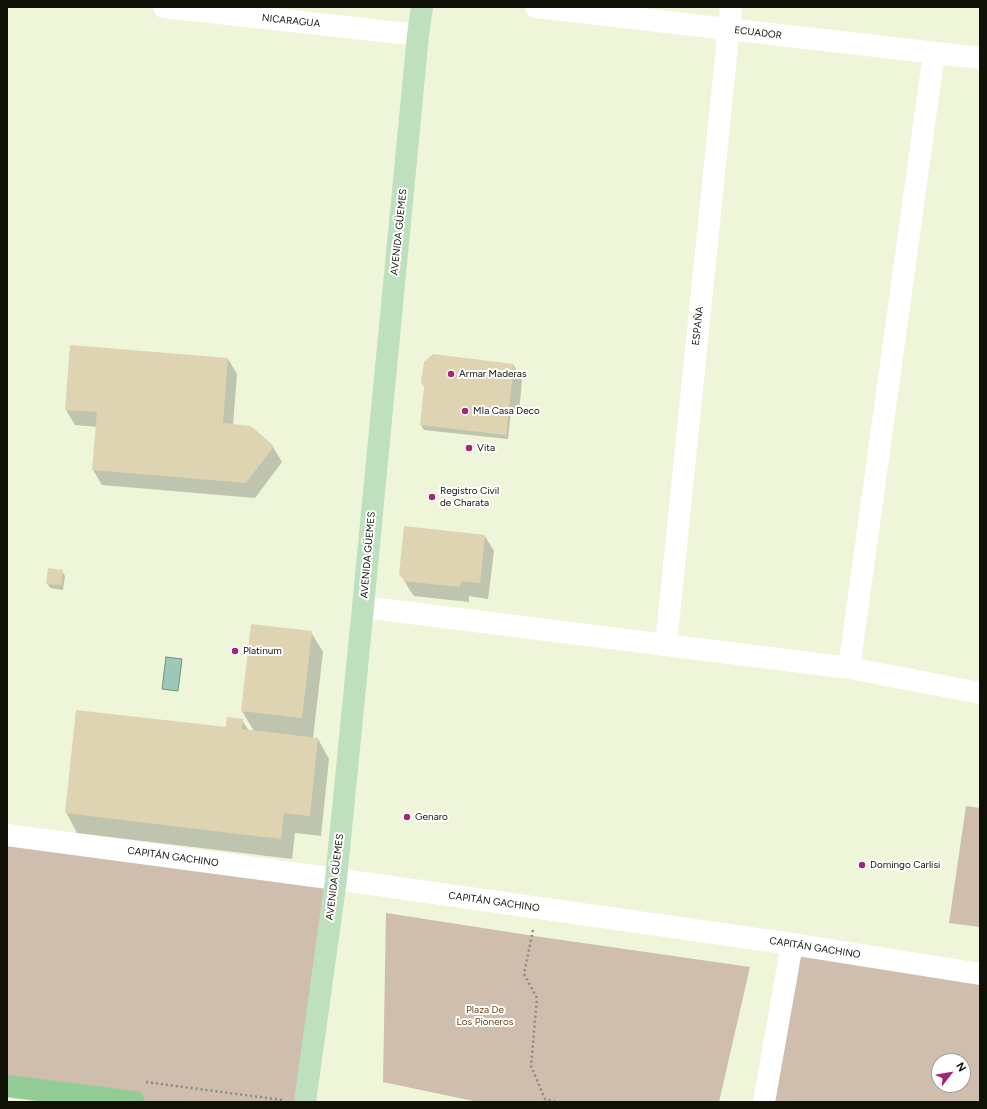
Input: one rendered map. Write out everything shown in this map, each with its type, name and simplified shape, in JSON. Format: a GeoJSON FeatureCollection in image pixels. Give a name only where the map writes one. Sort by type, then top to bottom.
{"type":"FeatureCollection","features":[{"type":"Feature","properties":{"kind":"highway"},"geometry":{"type":"LineString","coordinates":[[7,1086],[134,1102]]}},
{"type":"Feature","properties":{"kind":"main road","name":"AVENIDA GÜEMES"},"geometry":{"type":"LineString","coordinates":[[296,1101],[336,879],[418,35],[422,7]]}},
{"type":"Feature","properties":{"kind":"street","name":"NICARAGUA"},"geometry":{"type":"LineString","coordinates":[[164,7],[418,35]]}},
{"type":"Feature","properties":{"kind":"street","name":"ECUADOR"},"geometry":{"type":"LineString","coordinates":[[536,7],[980,58]]}},
{"type":"Feature","properties":{"kind":"street","name":"ESPAÑA"},"geometry":{"type":"LineString","coordinates":[[666,644],[731,7]]}},
{"type":"Feature","properties":{"kind":"street"},"geometry":{"type":"LineString","coordinates":[[849,668],[934,53]]}},
{"type":"Feature","properties":{"kind":"street"},"geometry":{"type":"LineString","coordinates":[[363,607],[849,668],[980,693]]}},
{"type":"Feature","properties":{"kind":"street","name":"CAPITÁN GACHINO"},"geometry":{"type":"LineString","coordinates":[[7,835],[336,879],[792,944],[980,974]]}},
{"type":"Feature","properties":{"kind":"street"},"geometry":{"type":"LineString","coordinates":[[764,1102],[792,944]]}},
{"type":"Feature","properties":{"kind":"path"},"geometry":{"type":"LineString","coordinates":[[538,908],[524,974],[537,998],[531,1066],[545,1099],[556,1102]]}},
{"type":"Feature","properties":{"kind":"path"},"geometry":{"type":"LineString","coordinates":[[139,1081],[296,1101]]}},
{"type":"Feature","properties":{"kind":"green space"},"geometry":{"type":"Polygon","coordinates":[[[966,806],[980,808],[980,927],[949,923],[966,806]]]}},
{"type":"Feature","properties":{"kind":"green space"},"geometry":{"type":"Polygon","coordinates":[[[7,835],[336,879],[305,1102],[134,1102],[7,1086],[7,835]]]}},
{"type":"Feature","properties":{"kind":"green space","name":"Plaza De Los Pioneros"},"geometry":{"type":"Polygon","coordinates":[[[386,913],[750,967],[719,1102],[478,1102],[383,1082],[386,913]]]}},
{"type":"Feature","properties":{"kind":"green space"},"geometry":{"type":"Polygon","coordinates":[[[792,944],[980,974],[980,1102],[764,1102],[792,944]]]}},
{"type":"Feature","properties":{"kind":"water"},"geometry":{"type":"Polygon","coordinates":[[[166,657],[182,659],[178,691],[162,689],[166,657]]]}},
{"type":"Feature","properties":{"kind":"building"},"geometry":{"type":"Polygon","coordinates":[[[70,345],[228,358],[223,423],[251,426],[274,446],[246,483],[92,470],[97,412],[65,410],[70,345]]]}},
{"type":"Feature","properties":{"kind":"building"},"geometry":{"type":"Polygon","coordinates":[[[433,354],[514,364],[506,435],[420,425],[424,387],[421,382],[424,362],[433,354]]]}},
{"type":"Feature","properties":{"kind":"building"},"geometry":{"type":"Polygon","coordinates":[[[404,526],[485,535],[480,583],[461,581],[460,587],[404,581],[399,574],[404,526]]]}},
{"type":"Feature","properties":{"kind":"building"},"geometry":{"type":"Polygon","coordinates":[[[48,568],[63,570],[61,585],[46,584],[48,568]]]}},
{"type":"Feature","properties":{"kind":"building"},"geometry":{"type":"Polygon","coordinates":[[[251,624],[312,631],[302,718],[241,711],[251,624]]]}},
{"type":"Feature","properties":{"kind":"building"},"geometry":{"type":"Polygon","coordinates":[[[76,710],[226,727],[227,717],[243,719],[242,729],[318,738],[310,816],[284,813],[281,839],[65,813],[76,710]]]}},
{"type":"Feature","properties":{"kind":"place","name":"Armar Maderas"},"geometry":{"type":"Point","coordinates":[451,374]}},
{"type":"Feature","properties":{"kind":"place","name":"MIa Casa Deco"},"geometry":{"type":"Point","coordinates":[465,411]}},
{"type":"Feature","properties":{"kind":"place","name":"Vita"},"geometry":{"type":"Point","coordinates":[469,448]}},
{"type":"Feature","properties":{"kind":"place","name":"Registro Civil de Charata"},"geometry":{"type":"Point","coordinates":[432,497]}},
{"type":"Feature","properties":{"kind":"place","name":"Platinum"},"geometry":{"type":"Point","coordinates":[235,651]}},
{"type":"Feature","properties":{"kind":"place","name":"Genaro"},"geometry":{"type":"Point","coordinates":[407,817]}},
{"type":"Feature","properties":{"kind":"place","name":"Domingo Carlisi"},"geometry":{"type":"Point","coordinates":[862,865]}}]}
